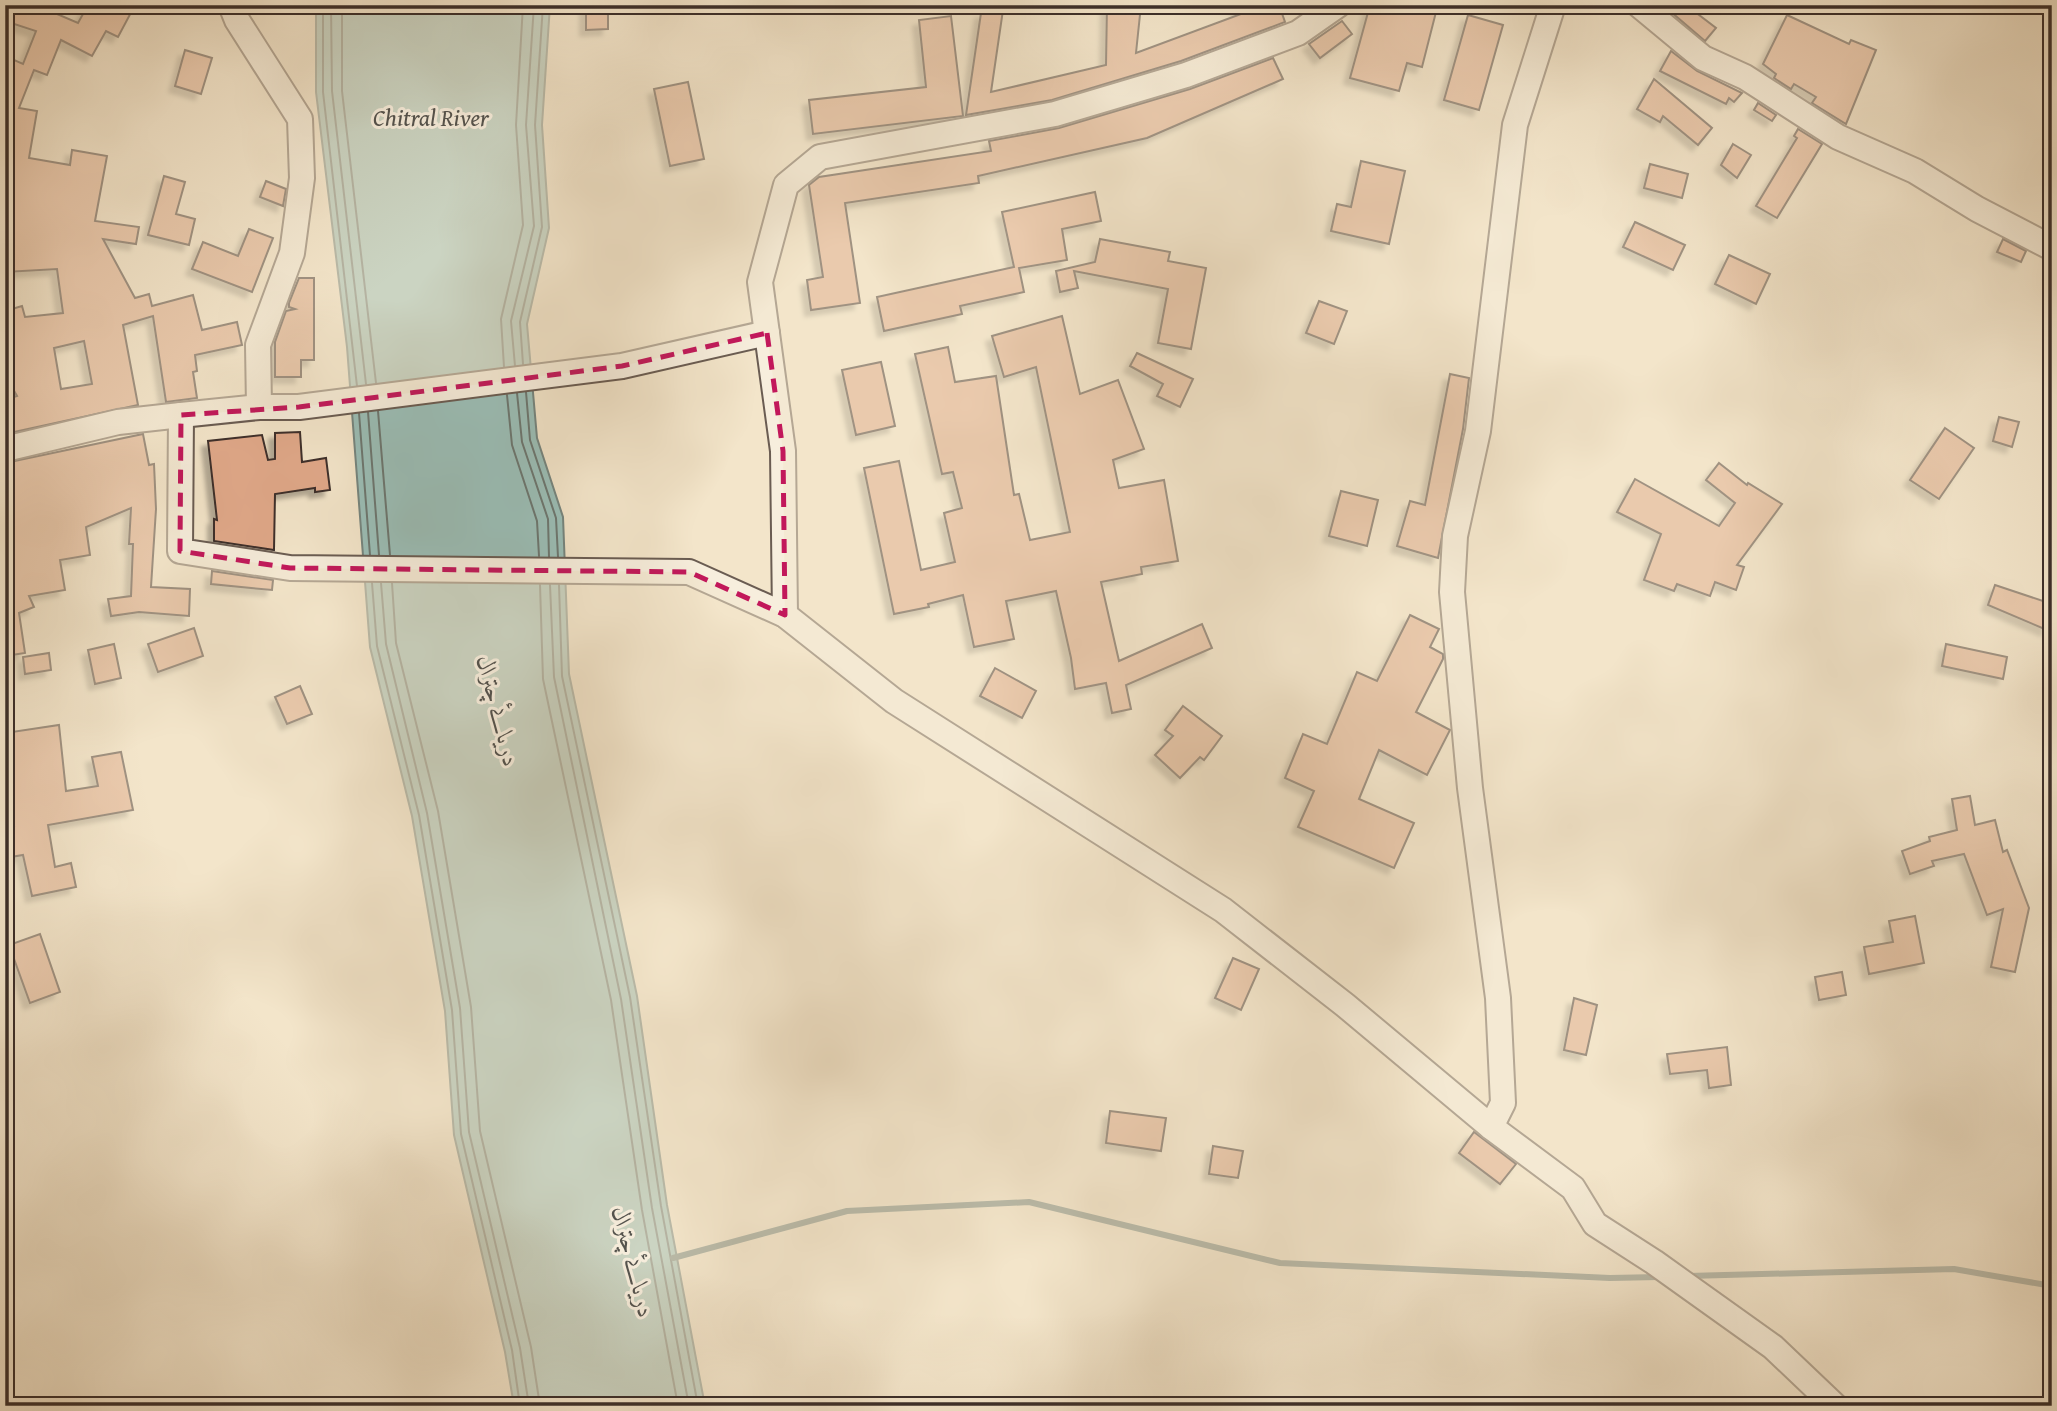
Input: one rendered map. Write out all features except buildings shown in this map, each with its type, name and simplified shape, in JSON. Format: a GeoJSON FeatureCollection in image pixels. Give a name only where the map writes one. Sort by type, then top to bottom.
{"type":"FeatureCollection","features":[{"type":"Feature","properties":{"kind":"street"},"geometry":{"type":"LineString","coordinates":[[231,5],[237,20],[300,119],[302,178],[292,253],[258,345],[259,407]]}},
{"type":"Feature","properties":{"kind":"street"},"geometry":{"type":"LineString","coordinates":[[785,615],[783,451],[760,282],[786,185],[820,157],[1055,114],[1186,75],[1298,33],[1338,5]]}},
{"type":"Feature","properties":{"kind":"street"},"geometry":{"type":"LineString","coordinates":[[1491,1127],[1503,1103],[1498,998],[1470,788],[1451,592],[1455,536],[1478,431],[1515,125],[1553,5]]}},
{"type":"Feature","properties":{"kind":"street"},"geometry":{"type":"LineString","coordinates":[[1639,5],[1703,58],[1745,77],[1838,138],[1915,171],[1977,209],[2052,248]]}},
{"type":"Feature","properties":{"kind":"street"},"geometry":{"type":"LineString","coordinates":[[5,449],[118,422],[259,407],[299,407],[622,366],[767,333]]}},
{"type":"Feature","properties":{"kind":"street"},"geometry":{"type":"LineString","coordinates":[[181,415],[180,551],[290,568],[689,572],[785,615],[894,701],[1223,910],[1345,1005],[1491,1127],[1573,1188],[1595,1224],[1654,1262],[1773,1347],[1835,1406]]}},
{"type":"Feature","properties":{"kind":"highlighted area"},"geometry":{"type":"Polygon","coordinates":[[[767,333],[783,451],[785,615],[689,572],[290,568],[180,551],[181,415],[299,407],[622,366],[767,333]]]}},
{"type":"Feature","properties":{"kind":"water","name":"Chitral River"},"geometry":{"type":"Polygon","coordinates":[[[316,5],[550,5],[542,125],[549,228],[527,324],[537,438],[563,517],[569,674],[637,996],[667,1205],[705,1406],[514,1406],[505,1352],[454,1135],[445,1011],[412,816],[370,647],[347,347],[316,92],[316,5]]]}},
{"type":"Feature","properties":{"kind":"waterway"},"geometry":{"type":"LineString","coordinates":[[673,1258],[847,1211],[1029,1202],[1280,1263],[1610,1278],[1659,1277]]}},
{"type":"Feature","properties":{"kind":"waterway"},"geometry":{"type":"LineString","coordinates":[[1688,1276],[1954,1269],[2052,1286]]}},
{"type":"Feature","properties":{"kind":"water label","name":"دریائے چترال"},"geometry":{"type":"Point","coordinates":[499,711]}},
{"type":"Feature","properties":{"kind":"water label","name":"دریائے چترال"},"geometry":{"type":"Point","coordinates":[634,1262]}}]}
